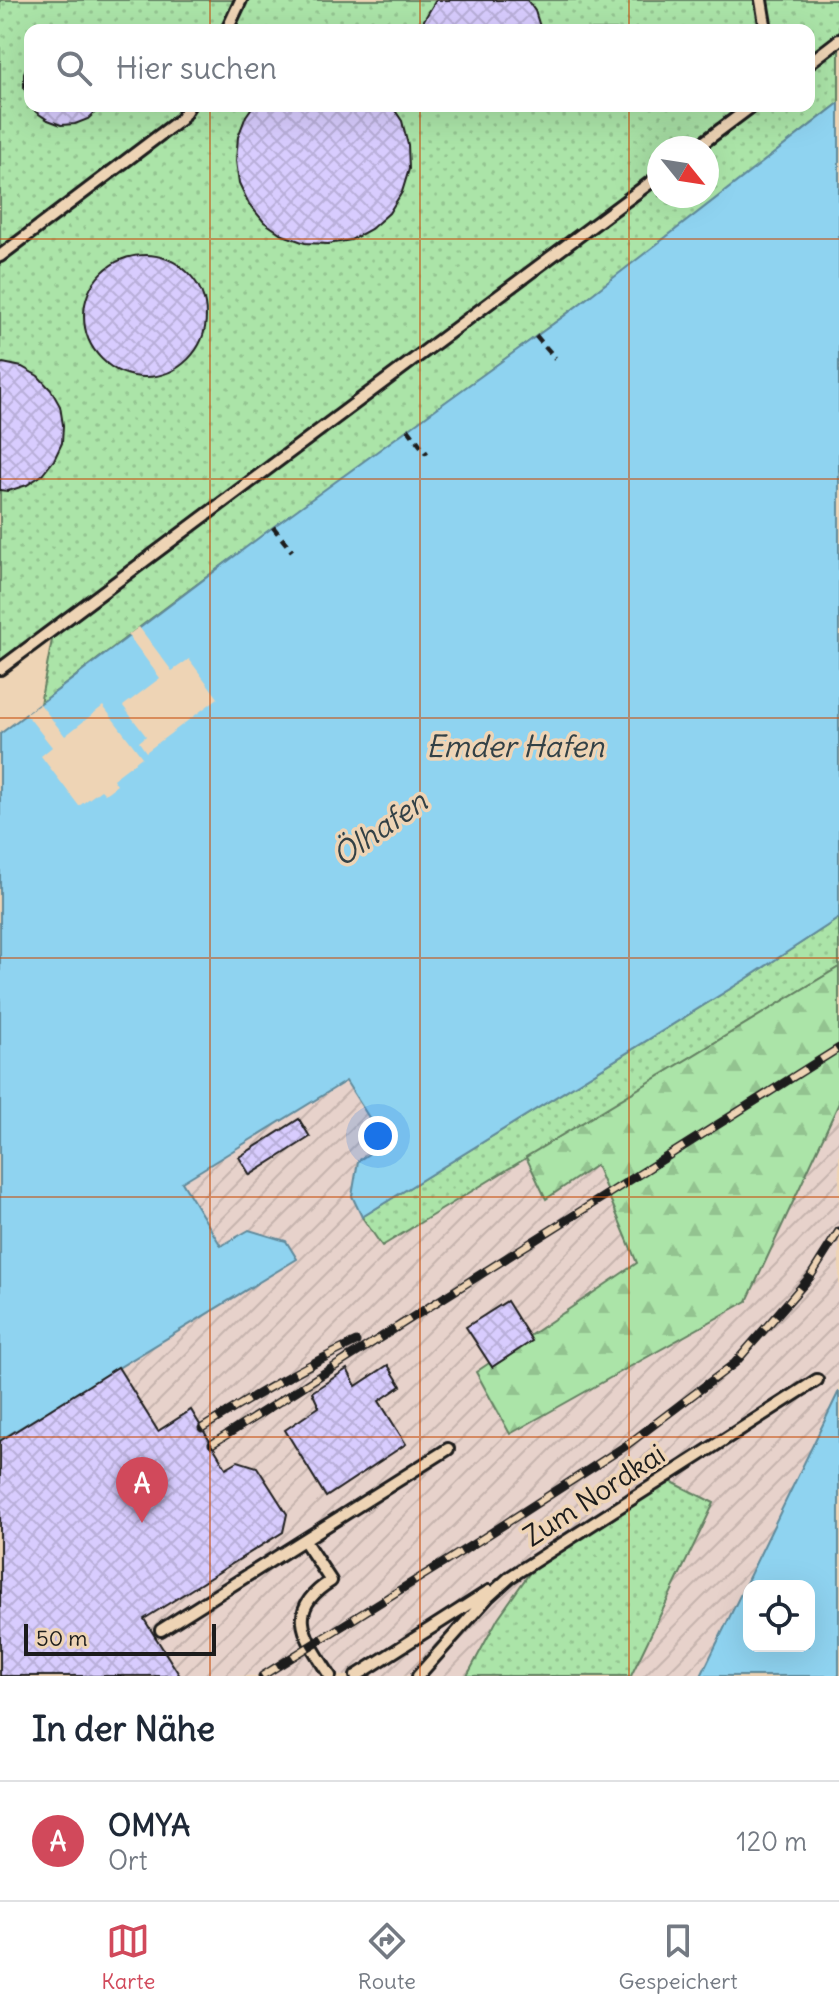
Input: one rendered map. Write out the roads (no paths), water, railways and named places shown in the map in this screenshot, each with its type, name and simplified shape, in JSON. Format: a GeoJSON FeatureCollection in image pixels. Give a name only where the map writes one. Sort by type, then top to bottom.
{"type":"FeatureCollection","features":[{"type":"Feature","properties":{"kind":"lane"},"geometry":{"type":"LineString","coordinates":[[230,24],[241,0]]}},
{"type":"Feature","properties":{"kind":"lane"},"geometry":{"type":"LineString","coordinates":[[761,0],[765,24]]}},
{"type":"Feature","properties":{"kind":"lane"},"geometry":{"type":"LineString","coordinates":[[815,58],[839,40]]}},
{"type":"Feature","properties":{"kind":"lane"},"geometry":{"type":"LineString","coordinates":[[0,256],[181,119],[185,112]]}},
{"type":"Feature","properties":{"kind":"lane"},"geometry":{"type":"LineString","coordinates":[[712,136],[744,112]]}},
{"type":"Feature","properties":{"kind":"lane"},"geometry":{"type":"LineString","coordinates":[[0,669],[647,185]]}},
{"type":"Feature","properties":{"kind":"lane","name":"Zum Nordkai"},"geometry":{"type":"LineString","coordinates":[[418,1676],[489,1596],[510,1577],[817,1380]]}},
{"type":"Feature","properties":{"kind":"lane"},"geometry":{"type":"LineString","coordinates":[[161,1630],[448,1449]]}},
{"type":"Feature","properties":{"kind":"lane"},"geometry":{"type":"LineString","coordinates":[[304,1540],[331,1581],[317,1589],[308,1602],[302,1625],[305,1636],[330,1676]]}},
{"type":"Feature","properties":{"kind":"lane"},"geometry":{"type":"LineString","coordinates":[[356,1676],[510,1577]]}},
{"type":"Feature","properties":{"kind":"water","name":"Emder Hafen"},"geometry":{"type":"Polygon","coordinates":[[[839,103],[839,918],[362,1217],[352,1196],[358,1161],[385,1143],[346,1081],[182,1182],[221,1246],[249,1230],[286,1241],[297,1259],[0,1440],[0,734],[273,527],[564,316],[703,208],[719,208],[719,196],[839,103]]]}},
{"type":"Feature","properties":{"kind":"water"},"geometry":{"type":"Polygon","coordinates":[[[839,1391],[839,1676],[701,1676],[743,1589],[743,1652],[815,1652],[815,1580],[747,1580],[839,1391]]]}},
{"type":"Feature","properties":{"kind":"railway"},"geometry":{"type":"LineString","coordinates":[[212,1444],[839,1048]]}},
{"type":"Feature","properties":{"kind":"railway"},"geometry":{"type":"LineString","coordinates":[[262,1676],[627,1445],[735,1363],[810,1277],[839,1231]]}},
{"type":"Feature","properties":{"kind":"railway"},"geometry":{"type":"LineString","coordinates":[[202,1428],[356,1342]]}},
{"type":"Feature","properties":{"kind":"place","name":"OMYA"},"geometry":{"type":"Point","coordinates":[142,1523]}},
{"type":"Feature","properties":{"kind":"water label","name":"Ölhafen"},"geometry":{"type":"Point","coordinates":[380,829]}}]}
